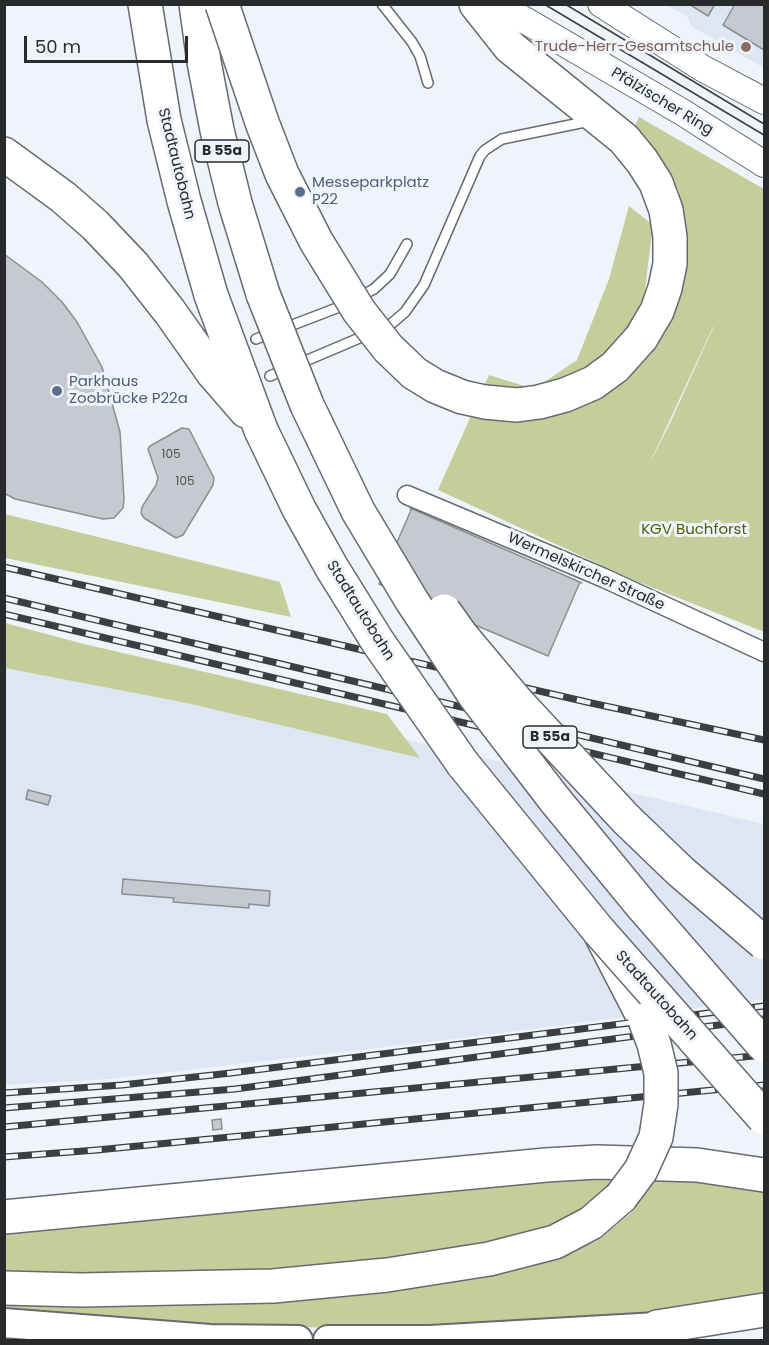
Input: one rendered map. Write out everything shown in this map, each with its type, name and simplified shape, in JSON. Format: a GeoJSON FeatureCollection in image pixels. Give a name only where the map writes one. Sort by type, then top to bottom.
{"type":"FeatureCollection","features":[{"type":"Feature","properties":{"kind":"highway","name":"Stadtautobahn"},"geometry":{"type":"LineString","coordinates":[[145,4],[164,120],[211,295],[261,430],[299,509],[378,642],[463,764],[599,931],[765,1118]]}},
{"type":"Feature","properties":{"kind":"highway","name":"B 55a"},"geometry":{"type":"LineString","coordinates":[[196,4],[217,130],[235,203],[263,294],[307,405],[358,511],[412,601],[505,736],[643,907],[765,1046]]}},
{"type":"Feature","properties":{"kind":"highway"},"geometry":{"type":"LineString","coordinates":[[222,4],[282,174],[316,241],[359,311],[388,348],[414,373],[435,386],[473,400],[517,405],[565,395],[592,383],[615,367],[641,338],[657,311],[665,288],[670,264],[669,228],[666,210],[656,183],[642,160],[624,139],[510,46],[476,4]]}},
{"type":"Feature","properties":{"kind":"highway"},"geometry":{"type":"LineString","coordinates":[[4,154],[63,197],[95,225],[133,265],[213,373],[261,430]]}},
{"type":"Feature","properties":{"kind":"highway","name":"B 55a"},"geometry":{"type":"LineString","coordinates":[[358,511],[411,562],[460,635],[518,703],[626,819],[688,878],[765,944]]}},
{"type":"Feature","properties":{"kind":"highway"},"geometry":{"type":"LineString","coordinates":[[4,1288],[81,1290],[273,1286],[387,1275],[516,1253],[555,1242],[591,1223],[621,1197],[642,1170],[656,1137],[661,1104],[661,1074],[654,1044],[645,1020],[599,931]]}},
{"type":"Feature","properties":{"kind":"highway"},"geometry":{"type":"LineString","coordinates":[[4,1217],[566,1164],[620,1162],[697,1165],[765,1175]]}},
{"type":"Feature","properties":{"kind":"highway"},"geometry":{"type":"LineString","coordinates":[[657,1327],[765,1310]]}},
{"type":"Feature","properties":{"kind":"highway"},"geometry":{"type":"LineString","coordinates":[[657,1327],[765,1329]]}},
{"type":"Feature","properties":{"kind":"main road","name":"Pfälzischer Ring"},"geometry":{"type":"LineString","coordinates":[[497,4],[682,112],[765,164]]}},
{"type":"Feature","properties":{"kind":"main road"},"geometry":{"type":"LineString","coordinates":[[601,4],[702,68],[765,102]]}},
{"type":"Feature","properties":{"kind":"main road"},"geometry":{"type":"LineString","coordinates":[[4,1323],[210,1339],[298,1341]]}},
{"type":"Feature","properties":{"kind":"main road"},"geometry":{"type":"LineString","coordinates":[[328,1341],[430,1340],[657,1327]]}},
{"type":"Feature","properties":{"kind":"street","name":"Wermelskircher Straße"},"geometry":{"type":"LineString","coordinates":[[407,495],[604,578],[765,652]]}},
{"type":"Feature","properties":{"kind":"lane"},"geometry":{"type":"LineString","coordinates":[[382,4],[412,42],[420,56],[428,82]]}},
{"type":"Feature","properties":{"kind":"lane"},"geometry":{"type":"LineString","coordinates":[[270,376],[390,325],[405,312],[424,285],[480,156],[491,146],[502,140],[545,130],[588,121],[605,122]]}},
{"type":"Feature","properties":{"kind":"lane"},"geometry":{"type":"LineString","coordinates":[[256,339],[342,306],[374,289],[390,274],[407,244]]}},
{"type":"Feature","properties":{"kind":"shaded area","name":"Trude-Herr-Gesamtschule"},"geometry":{"type":"Polygon","coordinates":[[[666,5],[764,5],[764,68],[691,26],[688,17],[666,5]]]}},
{"type":"Feature","properties":{"kind":"shaded area"},"geometry":{"type":"Polygon","coordinates":[[[4,649],[362,729],[764,824],[764,999],[437,1041],[110,1079],[5,1085],[4,649]]]}},
{"type":"Feature","properties":{"kind":"green space","name":"KGV Buchforst"},"geometry":{"type":"Polygon","coordinates":[[[639,117],[764,189],[764,632],[636,581],[438,490],[489,375],[534,389],[577,360],[609,279],[629,206],[653,225],[644,298],[627,329],[646,352],[684,245],[679,192],[669,170],[635,125],[639,117]],[[714,326],[647,469],[671,421],[714,326]]]}},
{"type":"Feature","properties":{"kind":"green space"},"geometry":{"type":"Polygon","coordinates":[[[5,514],[280,582],[291,617],[5,558],[5,514]]]}},
{"type":"Feature","properties":{"kind":"green space"},"geometry":{"type":"Polygon","coordinates":[[[5,623],[84,644],[387,714],[420,758],[187,703],[5,668],[5,623]]]}},
{"type":"Feature","properties":{"kind":"green space"},"geometry":{"type":"Polygon","coordinates":[[[660,1171],[764,1186],[764,1297],[648,1317],[362,1329],[210,1324],[5,1312],[4,1299],[525,1268],[597,1241],[631,1213],[660,1171]]]}},
{"type":"Feature","properties":{"kind":"green space"},"geometry":{"type":"Polygon","coordinates":[[[620,1173],[606,1192],[579,1214],[555,1225],[481,1245],[271,1274],[5,1278],[5,1231],[620,1173]]]}},
{"type":"Feature","properties":{"kind":"building"},"geometry":{"type":"Polygon","coordinates":[[[689,4],[715,4],[708,16],[689,4]]]}},
{"type":"Feature","properties":{"kind":"building"},"geometry":{"type":"Polygon","coordinates":[[[735,4],[764,4],[764,50],[723,25],[735,4]]]}},
{"type":"Feature","properties":{"kind":"building","name":"Parkhaus Zoobrücke P22a"},"geometry":{"type":"Polygon","coordinates":[[[4,254],[42,282],[62,302],[77,322],[102,367],[120,432],[124,499],[123,508],[114,518],[103,519],[15,499],[4,493],[4,254]]]}},
{"type":"Feature","properties":{"kind":"building"},"geometry":{"type":"Polygon","coordinates":[[[182,428],[189,429],[214,478],[213,485],[183,535],[176,538],[144,518],[141,513],[158,478],[148,449],[182,428]]]}},
{"type":"Feature","properties":{"kind":"building"},"geometry":{"type":"Polygon","coordinates":[[[410,508],[580,582],[548,656],[379,584],[410,508]]]}},
{"type":"Feature","properties":{"kind":"building"},"geometry":{"type":"Polygon","coordinates":[[[28,790],[51,796],[48,805],[26,799],[28,790]]]}},
{"type":"Feature","properties":{"kind":"building"},"geometry":{"type":"Polygon","coordinates":[[[123,879],[270,891],[269,906],[249,904],[249,908],[173,902],[174,898],[122,894],[123,879]]]}},
{"type":"Feature","properties":{"kind":"building"},"geometry":{"type":"Polygon","coordinates":[[[221,1119],[222,1129],[213,1130],[212,1120],[221,1119]]]}},
{"type":"Feature","properties":{"kind":"tram line"},"geometry":{"type":"LineString","coordinates":[[544,4],[764,135]]}},
{"type":"Feature","properties":{"kind":"tram line"},"geometry":{"type":"LineString","coordinates":[[565,4],[764,124]]}},
{"type":"Feature","properties":{"kind":"railway"},"geometry":{"type":"LineString","coordinates":[[4,567],[591,703],[764,740]]}},
{"type":"Feature","properties":{"kind":"railway"},"geometry":{"type":"LineString","coordinates":[[4,598],[764,779]]}},
{"type":"Feature","properties":{"kind":"railway"},"geometry":{"type":"LineString","coordinates":[[4,614],[764,794]]}},
{"type":"Feature","properties":{"kind":"railway"},"geometry":{"type":"LineString","coordinates":[[4,1093],[122,1085],[231,1073],[764,1006]]}},
{"type":"Feature","properties":{"kind":"railway"},"geometry":{"type":"LineString","coordinates":[[4,1108],[235,1089],[764,1019]]}},
{"type":"Feature","properties":{"kind":"railway"},"geometry":{"type":"LineString","coordinates":[[4,1127],[764,1055]]}},
{"type":"Feature","properties":{"kind":"railway"},"geometry":{"type":"LineString","coordinates":[[4,1157],[97,1150],[764,1085]]}},
{"type":"Feature","properties":{"kind":"place","name":"Trude-Herr-Gesamtschule"},"geometry":{"type":"Point","coordinates":[746,47]}},
{"type":"Feature","properties":{"kind":"place","name":"Messeparkplatz P22"},"geometry":{"type":"Point","coordinates":[300,192]}},
{"type":"Feature","properties":{"kind":"place","name":"Parkhaus Zoobrücke P22a"},"geometry":{"type":"Point","coordinates":[57,391]}}]}
